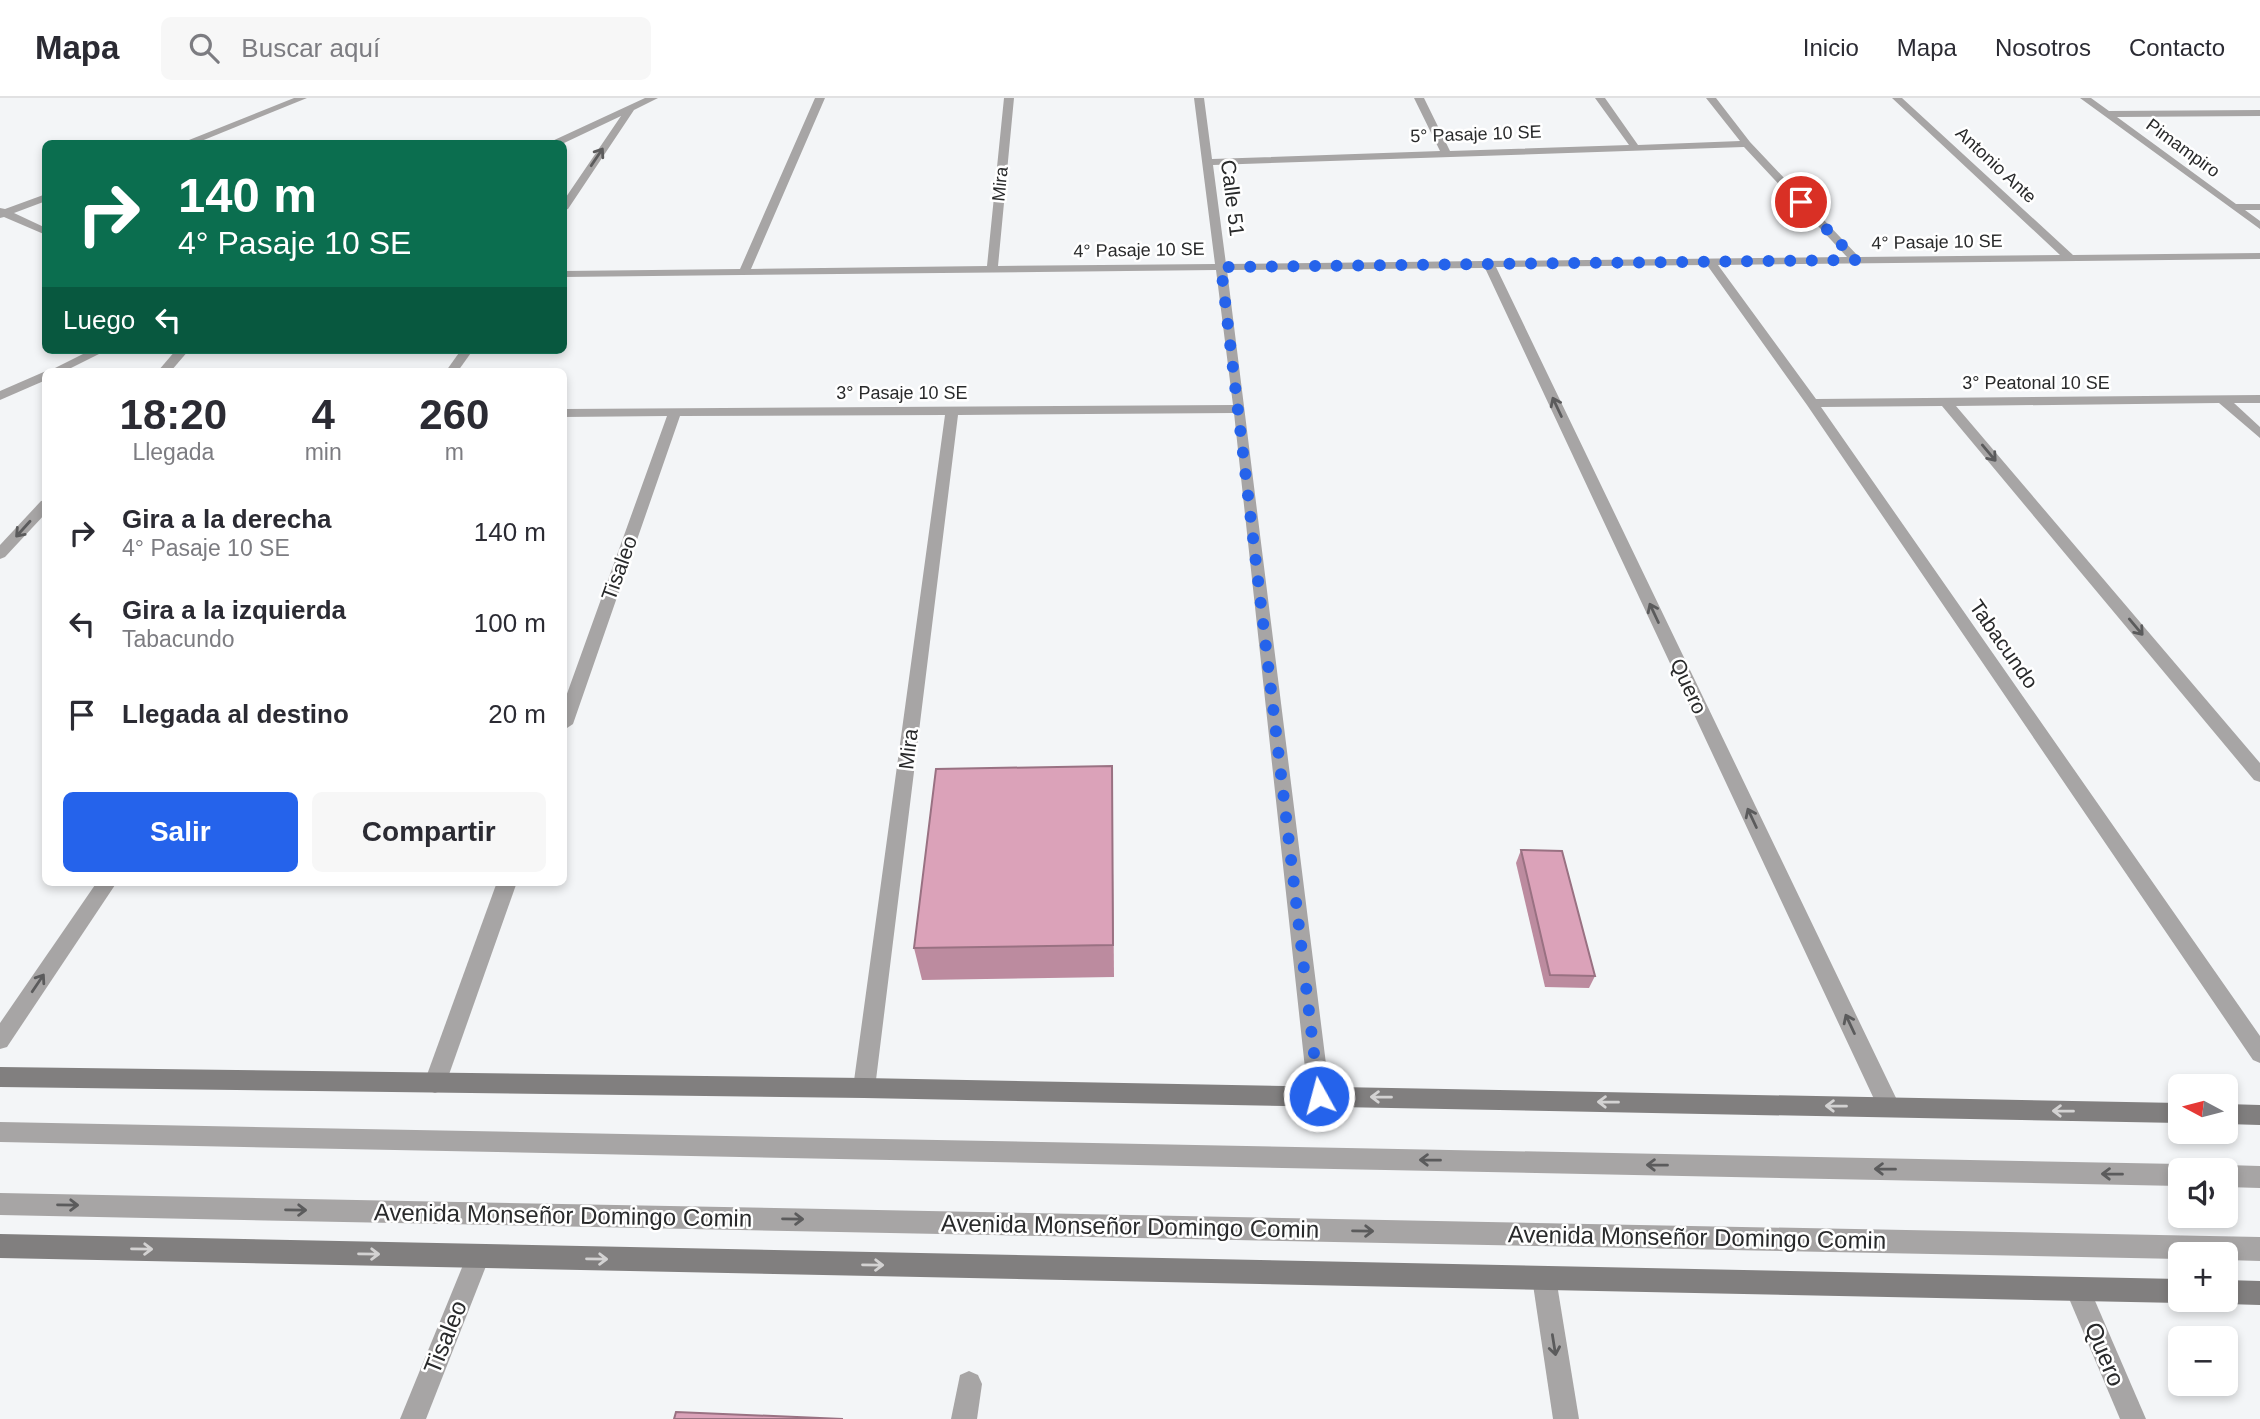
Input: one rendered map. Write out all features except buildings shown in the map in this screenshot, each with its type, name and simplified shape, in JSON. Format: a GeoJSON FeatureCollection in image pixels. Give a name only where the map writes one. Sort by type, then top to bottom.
{"type":"FeatureCollection","features":[{"type":"Feature","properties":{"kind":"main road"},"geometry":{"type":"LineString","coordinates":[[0,1077],[864,1088],[2168,1113]]}},
{"type":"Feature","properties":{"kind":"main road"},"geometry":{"type":"LineString","coordinates":[[2238,1114],[2260,1115]]}},
{"type":"Feature","properties":{"kind":"main road","name":"Avenida Monseñor Domingo Comin"},"geometry":{"type":"LineString","coordinates":[[0,1246],[2168,1291]]}},
{"type":"Feature","properties":{"kind":"main road"},"geometry":{"type":"LineString","coordinates":[[2238,1292],[2260,1293]]}},
{"type":"Feature","properties":{"kind":"street"},"geometry":{"type":"LineString","coordinates":[[194,140],[302,98]]}},
{"type":"Feature","properties":{"kind":"street"},"geometry":{"type":"LineString","coordinates":[[561,140],[653,98]]}},
{"type":"Feature","properties":{"kind":"street"},"geometry":{"type":"LineString","coordinates":[[744,272],[820,98]]}},
{"type":"Feature","properties":{"kind":"street","name":"Mira"},"geometry":{"type":"LineString","coordinates":[[992,270],[1009,98]]}},
{"type":"Feature","properties":{"kind":"street","name":"Calle 51"},"geometry":{"type":"LineString","coordinates":[[1199,98],[1240,409],[1319,1096]]}},
{"type":"Feature","properties":{"kind":"street"},"geometry":{"type":"LineString","coordinates":[[1419,98],[1447,153]]}},
{"type":"Feature","properties":{"kind":"street"},"geometry":{"type":"LineString","coordinates":[[1600,98],[1635,147]]}},
{"type":"Feature","properties":{"kind":"street"},"geometry":{"type":"LineString","coordinates":[[1711,98],[1747,144],[1856,260]]}},
{"type":"Feature","properties":{"kind":"street","name":"Antonio Ante"},"geometry":{"type":"LineString","coordinates":[[1897,98],[2070,258]]}},
{"type":"Feature","properties":{"kind":"street","name":"Pimampiro"},"geometry":{"type":"LineString","coordinates":[[2085,98],[2260,226]]}},
{"type":"Feature","properties":{"kind":"street"},"geometry":{"type":"LineString","coordinates":[[567,203],[631,108]]}},
{"type":"Feature","properties":{"kind":"street"},"geometry":{"type":"LineString","coordinates":[[2108,114],[2260,113]]}},
{"type":"Feature","properties":{"kind":"street","name":"5° Pasaje 10 SE"},"geometry":{"type":"LineString","coordinates":[[1207,162],[1747,144]]}},
{"type":"Feature","properties":{"kind":"street"},"geometry":{"type":"LineString","coordinates":[[1,213],[42,198]]}},
{"type":"Feature","properties":{"kind":"street"},"geometry":{"type":"LineString","coordinates":[[2234,208],[2260,207]]}},
{"type":"Feature","properties":{"kind":"street"},"geometry":{"type":"LineString","coordinates":[[1,213],[42,230]]}},
{"type":"Feature","properties":{"kind":"street","name":"4° Pasaje 10 SE"},"geometry":{"type":"LineString","coordinates":[[567,274],[2260,256]]}},
{"type":"Feature","properties":{"kind":"street","name":"Tabacundo"},"geometry":{"type":"LineString","coordinates":[[1710,262],[1812,403],[2260,1053]]}},
{"type":"Feature","properties":{"kind":"street","name":"Quero"},"geometry":{"type":"LineString","coordinates":[[1489,264],[1889,1107]]}},
{"type":"Feature","properties":{"kind":"street"},"geometry":{"type":"LineString","coordinates":[[62,368],[92,354]]}},
{"type":"Feature","properties":{"kind":"street"},"geometry":{"type":"LineString","coordinates":[[167,368],[179,354]]}},
{"type":"Feature","properties":{"kind":"street"},"geometry":{"type":"LineString","coordinates":[[0,396],[42,377]]}},
{"type":"Feature","properties":{"kind":"street","name":"3° Peatonal 10 SE"},"geometry":{"type":"LineString","coordinates":[[1812,403],[2260,399]]}},
{"type":"Feature","properties":{"kind":"street"},"geometry":{"type":"LineString","coordinates":[[2223,400],[2260,434]]}},
{"type":"Feature","properties":{"kind":"street"},"geometry":{"type":"LineString","coordinates":[[1945,401],[2260,775]]}},
{"type":"Feature","properties":{"kind":"street","name":"3° Pasaje 10 SE"},"geometry":{"type":"LineString","coordinates":[[567,413],[1240,409]]}},
{"type":"Feature","properties":{"kind":"street","name":"Mira"},"geometry":{"type":"LineString","coordinates":[[864,1088],[952,410]]}},
{"type":"Feature","properties":{"kind":"street","name":"Tisaleo"},"geometry":{"type":"LineString","coordinates":[[567,716],[675,412]]}},
{"type":"Feature","properties":{"kind":"street"},"geometry":{"type":"LineString","coordinates":[[0,554],[42,507]]}},
{"type":"Feature","properties":{"kind":"street"},"geometry":{"type":"LineString","coordinates":[[0,1040],[104,886]]}},
{"type":"Feature","properties":{"kind":"street"},"geometry":{"type":"LineString","coordinates":[[435,1083],[506,886]]}},
{"type":"Feature","properties":{"kind":"street"},"geometry":{"type":"LineString","coordinates":[[0,1132],[2168,1175]]}},
{"type":"Feature","properties":{"kind":"street"},"geometry":{"type":"LineString","coordinates":[[2238,1176],[2260,1177]]}},
{"type":"Feature","properties":{"kind":"street","name":"Avenida Monseñor Domingo Comin"},"geometry":{"type":"LineString","coordinates":[[0,1204],[2260,1249]]}},
{"type":"Feature","properties":{"kind":"street","name":"Tisaleo"},"geometry":{"type":"LineString","coordinates":[[412,1419],[478,1256]]}},
{"type":"Feature","properties":{"kind":"street"},"geometry":{"type":"LineString","coordinates":[[1544,1278],[1566,1419]]}},
{"type":"Feature","properties":{"kind":"street","name":"Quero"},"geometry":{"type":"LineString","coordinates":[[2077,1289],[2133,1419]]}},
{"type":"Feature","properties":{"kind":"street"},"geometry":{"type":"LineString","coordinates":[[964,1419],[969,1384]]}},
{"type":"Feature","properties":{"kind":"route"},"geometry":{"type":"LineString","coordinates":[[1319,1096],[1240,409],[1221,267],[1856,260],[1801,202]]}}]}
